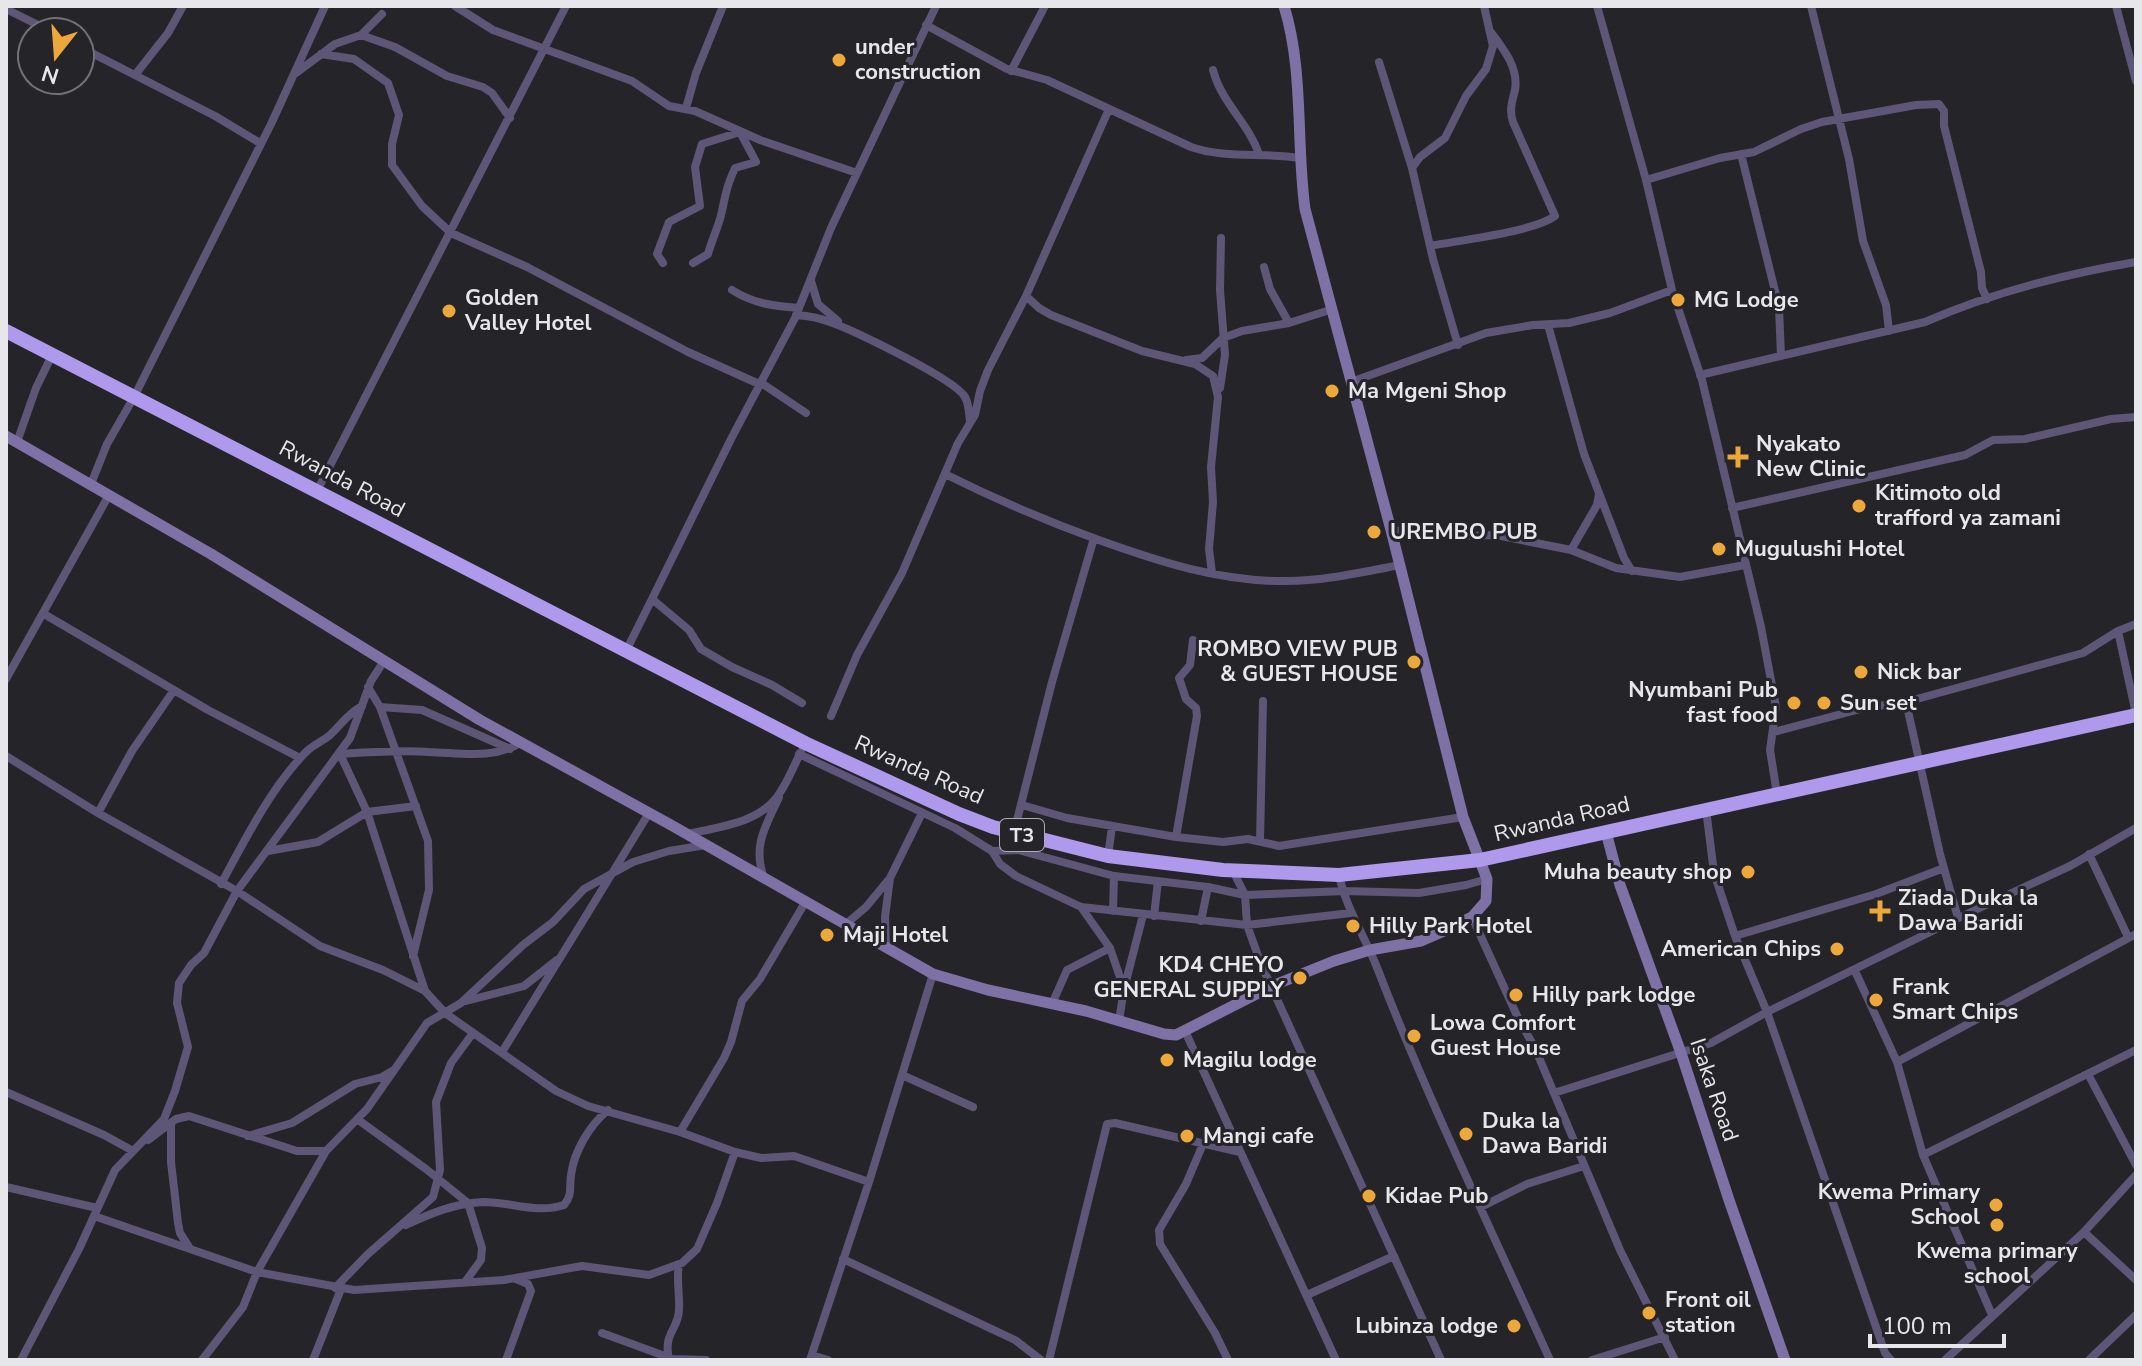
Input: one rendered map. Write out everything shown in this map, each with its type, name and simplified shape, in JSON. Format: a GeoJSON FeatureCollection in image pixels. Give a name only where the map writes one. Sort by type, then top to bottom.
{"type":"FeatureCollection","features":[{"type":"Feature","properties":{"kind":"highway","name":"Rwanda Road"},"geometry":{"type":"LineString","coordinates":[[6,331],[626,651],[802,749],[959,814],[1014,832],[1108,856],[1233,871],[1339,875],[1480,860],[2136,715]]}},
{"type":"Feature","properties":{"kind":"street"},"geometry":{"type":"LineString","coordinates":[[135,75],[168,33],[183,6]]}},
{"type":"Feature","properties":{"kind":"street"},"geometry":{"type":"LineString","coordinates":[[91,484],[107,444],[134,397],[325,6]]}},
{"type":"Feature","properties":{"kind":"street"},"geometry":{"type":"LineString","coordinates":[[455,6],[493,30],[632,81],[669,106],[686,108],[740,132],[857,173]]}},
{"type":"Feature","properties":{"kind":"street"},"geometry":{"type":"LineString","coordinates":[[317,491],[566,6]]}},
{"type":"Feature","properties":{"kind":"street"},"geometry":{"type":"LineString","coordinates":[[686,108],[696,73],[723,6]]}},
{"type":"Feature","properties":{"kind":"street"},"geometry":{"type":"LineString","coordinates":[[626,651],[759,383],[798,312],[857,173],[936,6]]}},
{"type":"Feature","properties":{"kind":"street"},"geometry":{"type":"LineString","coordinates":[[1011,71],[1045,6]]}},
{"type":"Feature","properties":{"kind":"street"},"geometry":{"type":"LineString","coordinates":[[380,707],[422,710],[516,746],[649,813],[933,974],[1164,1034],[1176,1035],[1185,1031],[1272,986],[1370,950],[1421,941],[1472,917],[1486,901],[1487,879],[1463,817],[1391,530],[1305,209],[1293,48],[1284,6]]}},
{"type":"Feature","properties":{"kind":"street"},"geometry":{"type":"LineString","coordinates":[[1412,168],[1420,157],[1445,138],[1466,96],[1483,75],[1493,46],[1484,6]]}},
{"type":"Feature","properties":{"kind":"street"},"geometry":{"type":"LineString","coordinates":[[1597,6],[1646,180],[1672,290],[1700,375],[1761,627],[1776,707],[1770,750],[1777,794]]}},
{"type":"Feature","properties":{"kind":"street"},"geometry":{"type":"LineString","coordinates":[[1811,6],[1849,159],[1863,241],[1886,305],[1889,331]]}},
{"type":"Feature","properties":{"kind":"street"},"geometry":{"type":"LineString","coordinates":[[2116,6],[2136,81]]}},
{"type":"Feature","properties":{"kind":"street"},"geometry":{"type":"LineString","coordinates":[[292,76],[339,43],[361,35],[382,14]]}},
{"type":"Feature","properties":{"kind":"street"},"geometry":{"type":"LineString","coordinates":[[926,25],[1011,71],[1047,80],[1205,152],[1300,158]]}},
{"type":"Feature","properties":{"kind":"street"},"geometry":{"type":"LineString","coordinates":[[1430,246],[1546,223],[1555,216],[1513,122],[1510,109],[1515,90],[1514,74],[1503,48],[1490,31]]}},
{"type":"Feature","properties":{"kind":"street"},"geometry":{"type":"LineString","coordinates":[[361,35],[395,47],[447,76],[483,87],[501,104],[510,118]]}},
{"type":"Feature","properties":{"kind":"street"},"geometry":{"type":"LineString","coordinates":[[321,54],[357,60],[388,83],[399,115],[392,144],[392,165],[422,206],[451,233],[528,267],[688,352],[759,383],[806,413]]}},
{"type":"Feature","properties":{"kind":"street"},"geometry":{"type":"LineString","coordinates":[[96,55],[215,116],[260,143]]}},
{"type":"Feature","properties":{"kind":"street"},"geometry":{"type":"LineString","coordinates":[[1379,62],[1412,168],[1458,345]]}},
{"type":"Feature","properties":{"kind":"street"},"geometry":{"type":"LineString","coordinates":[[1213,70],[1220,92],[1249,128],[1259,154]]}},
{"type":"Feature","properties":{"kind":"street"},"geometry":{"type":"LineString","coordinates":[[1646,180],[1768,146],[1813,124],[1933,103],[1943,107],[1946,136],[1987,299]]}},
{"type":"Feature","properties":{"kind":"street"},"geometry":{"type":"LineString","coordinates":[[831,716],[857,655],[902,573],[958,443],[975,415],[988,370],[1026,296],[1109,109]]}},
{"type":"Feature","properties":{"kind":"street"},"geometry":{"type":"LineString","coordinates":[[663,263],[657,254],[669,222],[700,206],[695,167],[702,144],[740,132]]}},
{"type":"Feature","properties":{"kind":"street"},"geometry":{"type":"LineString","coordinates":[[693,263],[708,254],[722,213],[724,193],[735,168],[756,162],[740,132]]}},
{"type":"Feature","properties":{"kind":"street"},"geometry":{"type":"LineString","coordinates":[[1741,154],[1779,307],[1781,356]]}},
{"type":"Feature","properties":{"kind":"street"},"geometry":{"type":"LineString","coordinates":[[1212,573],[1209,549],[1213,502],[1211,467],[1225,355],[1221,238]]}},
{"type":"Feature","properties":{"kind":"street"},"geometry":{"type":"LineString","coordinates":[[1700,375],[1925,322],[1987,299],[2103,267],[2136,262]]}},
{"type":"Feature","properties":{"kind":"street"},"geometry":{"type":"LineString","coordinates":[[1264,267],[1270,289],[1289,323]]}},
{"type":"Feature","properties":{"kind":"street"},"geometry":{"type":"LineString","coordinates":[[811,279],[818,304],[848,329]]}},
{"type":"Feature","properties":{"kind":"street"},"geometry":{"type":"LineString","coordinates":[[732,290],[764,305],[826,320],[881,344],[952,384],[966,398],[970,422]]}},
{"type":"Feature","properties":{"kind":"street"},"geometry":{"type":"LineString","coordinates":[[1351,382],[1486,333],[1610,313],[1672,290]]}},
{"type":"Feature","properties":{"kind":"street"},"geometry":{"type":"LineString","coordinates":[[1026,296],[1039,308],[1086,329],[1142,351],[1201,367],[1213,376],[1218,397]]}},
{"type":"Feature","properties":{"kind":"street"},"geometry":{"type":"LineString","coordinates":[[1181,361],[1202,358],[1223,338],[1333,309]]}},
{"type":"Feature","properties":{"kind":"street"},"geometry":{"type":"LineString","coordinates":[[1548,325],[1584,454],[1624,558],[1632,571]]}},
{"type":"Feature","properties":{"kind":"street"},"geometry":{"type":"LineString","coordinates":[[52,355],[12,439],[384,661],[516,746]]}},
{"type":"Feature","properties":{"kind":"street"},"geometry":{"type":"LineString","coordinates":[[1732,508],[1965,455],[1993,440],[2025,439],[2111,419],[2136,417]]}},
{"type":"Feature","properties":{"kind":"street"},"geometry":{"type":"LineString","coordinates":[[945,474],[1003,502],[1166,564],[1284,581],[1331,578],[1400,565]]}},
{"type":"Feature","properties":{"kind":"street"},"geometry":{"type":"LineString","coordinates":[[1571,550],[1597,505],[1599,489]]}},
{"type":"Feature","properties":{"kind":"street"},"geometry":{"type":"LineString","coordinates":[[6,679],[109,495]]}},
{"type":"Feature","properties":{"kind":"street"},"geometry":{"type":"LineString","coordinates":[[1391,530],[1439,535],[1496,535],[1571,550],[1616,568],[1680,577],[1745,565]]}},
{"type":"Feature","properties":{"kind":"street"},"geometry":{"type":"LineString","coordinates":[[1014,832],[1052,682],[1094,538]]}},
{"type":"Feature","properties":{"kind":"street"},"geometry":{"type":"LineString","coordinates":[[652,599],[689,630],[701,649],[802,703]]}},
{"type":"Feature","properties":{"kind":"street"},"geometry":{"type":"LineString","coordinates":[[44,614],[174,690],[300,758]]}},
{"type":"Feature","properties":{"kind":"street"},"geometry":{"type":"LineString","coordinates":[[1774,732],[1864,708],[1906,702],[2083,653],[2118,631],[2136,624]]}},
{"type":"Feature","properties":{"kind":"street"},"geometry":{"type":"LineString","coordinates":[[2118,631],[2136,715]]}},
{"type":"Feature","properties":{"kind":"street"},"geometry":{"type":"LineString","coordinates":[[1176,837],[1197,716],[1196,708],[1186,699],[1179,678],[1190,665],[1193,640]]}},
{"type":"Feature","properties":{"kind":"street"},"geometry":{"type":"LineString","coordinates":[[21,1360],[115,1170],[164,1119],[187,1054],[187,1038],[177,1003],[179,983],[204,953],[237,891],[294,811],[340,754],[350,738],[368,687],[384,661]]}},
{"type":"Feature","properties":{"kind":"street"},"geometry":{"type":"LineString","coordinates":[[368,687],[380,707],[428,841],[429,890],[413,957]]}},
{"type":"Feature","properties":{"kind":"street"},"geometry":{"type":"LineString","coordinates":[[98,813],[132,751],[174,690]]}},
{"type":"Feature","properties":{"kind":"street"},"geometry":{"type":"LineString","coordinates":[[1260,841],[1263,701]]}},
{"type":"Feature","properties":{"kind":"street"},"geometry":{"type":"LineString","coordinates":[[1906,702],[1958,918]]}},
{"type":"Feature","properties":{"kind":"street"},"geometry":{"type":"LineString","coordinates":[[221,884],[279,785],[300,758],[327,737],[348,714],[362,706]]}},
{"type":"Feature","properties":{"kind":"street"},"geometry":{"type":"LineString","coordinates":[[340,754],[427,751],[489,755],[516,746]]}},
{"type":"Feature","properties":{"kind":"street"},"geometry":{"type":"LineString","coordinates":[[765,878],[759,863],[759,843],[802,749],[955,828],[992,851],[1000,864],[1016,876],[1081,907],[1247,925],[1351,913]]}},
{"type":"Feature","properties":{"kind":"street"},"geometry":{"type":"LineString","coordinates":[[340,754],[367,812],[425,991]]}},
{"type":"Feature","properties":{"kind":"street"},"geometry":{"type":"LineString","coordinates":[[6,756],[98,813],[237,891],[320,946],[383,970],[425,991],[445,1013],[556,1091],[588,1106],[680,1132],[735,1152],[761,1158],[794,1156],[869,1182]]}},
{"type":"Feature","properties":{"kind":"street"},"geometry":{"type":"LineString","coordinates":[[686,834],[738,823],[762,810],[780,794]]}},
{"type":"Feature","properties":{"kind":"street"},"geometry":{"type":"LineString","coordinates":[[1022,805],[1112,827],[1223,842],[1248,839],[1279,846],[1463,817]]}},
{"type":"Feature","properties":{"kind":"street"},"geometry":{"type":"LineString","coordinates":[[268,851],[318,842],[367,812],[416,806]]}},
{"type":"Feature","properties":{"kind":"street"},"geometry":{"type":"LineString","coordinates":[[1706,809],[1714,873],[1735,936],[1767,1012],[1885,1353],[1891,1360]]}},
{"type":"Feature","properties":{"kind":"street"},"geometry":{"type":"LineString","coordinates":[[502,1052],[649,813]]}},
{"type":"Feature","properties":{"kind":"street"},"geometry":{"type":"LineString","coordinates":[[846,924],[866,907],[890,878],[922,813]]}},
{"type":"Feature","properties":{"kind":"street"},"geometry":{"type":"LineString","coordinates":[[1108,856],[1112,827]]}},
{"type":"Feature","properties":{"kind":"street"},"geometry":{"type":"LineString","coordinates":[[1554,1093],[1711,1043],[1767,1012],[2070,866],[2136,828]]}},
{"type":"Feature","properties":{"kind":"street","name":"Isaka Road"},"geometry":{"type":"LineString","coordinates":[[1606,832],[1620,885],[1681,1053],[1785,1360]]}},
{"type":"Feature","properties":{"kind":"street"},"geometry":{"type":"LineString","coordinates":[[202,1360],[243,1307],[257,1272],[304,1195],[326,1151],[357,1119],[398,1067],[427,1023],[461,1003],[523,945],[553,922],[584,889],[611,873],[655,854],[706,845]]}},
{"type":"Feature","properties":{"kind":"street"},"geometry":{"type":"LineString","coordinates":[[992,851],[1036,853],[1114,876],[1208,887],[1245,895],[1345,891],[1419,893],[1487,879]]}},
{"type":"Feature","properties":{"kind":"street"},"geometry":{"type":"LineString","coordinates":[[1897,1062],[2132,936],[2089,854]]}},
{"type":"Feature","properties":{"kind":"street"},"geometry":{"type":"LineString","coordinates":[[1735,936],[1876,894],[1944,868]]}},
{"type":"Feature","properties":{"kind":"street"},"geometry":{"type":"LineString","coordinates":[[1233,871],[1245,895],[1247,925],[1272,986],[1441,1360]]}},
{"type":"Feature","properties":{"kind":"street"},"geometry":{"type":"LineString","coordinates":[[1339,875],[1351,913],[1370,950],[1396,1017],[1550,1360]]}},
{"type":"Feature","properties":{"kind":"street"},"geometry":{"type":"LineString","coordinates":[[1113,911],[1114,876]]}},
{"type":"Feature","properties":{"kind":"street"},"geometry":{"type":"LineString","coordinates":[[886,947],[885,917],[890,878]]}},
{"type":"Feature","properties":{"kind":"street"},"geometry":{"type":"LineString","coordinates":[[1154,916],[1158,881]]}},
{"type":"Feature","properties":{"kind":"street"},"geometry":{"type":"LineString","coordinates":[[1201,921],[1208,887]]}},
{"type":"Feature","properties":{"kind":"street"},"geometry":{"type":"LineString","coordinates":[[680,1132],[709,1086],[731,1042],[742,1001],[760,979],[806,901]]}},
{"type":"Feature","properties":{"kind":"street"},"geometry":{"type":"LineString","coordinates":[[1081,907],[1110,948],[1124,989]]}},
{"type":"Feature","properties":{"kind":"street"},"geometry":{"type":"LineString","coordinates":[[1119,1021],[1143,915]]}},
{"type":"Feature","properties":{"kind":"street"},"geometry":{"type":"LineString","coordinates":[[1472,917],[1535,1048],[1620,1250],[1675,1360]]}},
{"type":"Feature","properties":{"kind":"street"},"geometry":{"type":"LineString","coordinates":[[1052,1004],[1067,970],[1110,948]]}},
{"type":"Feature","properties":{"kind":"street"},"geometry":{"type":"LineString","coordinates":[[461,1003],[532,982],[565,954]]}},
{"type":"Feature","properties":{"kind":"street"},"geometry":{"type":"LineString","coordinates":[[1855,971],[1897,1062],[1923,1155],[1992,1315]]}},
{"type":"Feature","properties":{"kind":"street"},"geometry":{"type":"LineString","coordinates":[[828,1360],[811,1357],[933,974]]}},
{"type":"Feature","properties":{"kind":"street"},"geometry":{"type":"LineString","coordinates":[[1185,1031],[1335,1358],[1323,1360]]}},
{"type":"Feature","properties":{"kind":"street"},"geometry":{"type":"LineString","coordinates":[[313,1360],[338,1288],[394,1230],[427,1203],[436,1190],[440,1170],[436,1102],[451,1063],[473,1033]]}},
{"type":"Feature","properties":{"kind":"street"},"geometry":{"type":"LineString","coordinates":[[1923,1155],[2136,1050]]}},
{"type":"Feature","properties":{"kind":"street"},"geometry":{"type":"LineString","coordinates":[[247,1136],[292,1123],[355,1084],[382,1077],[398,1067]]}},
{"type":"Feature","properties":{"kind":"street"},"geometry":{"type":"LineString","coordinates":[[2088,1074],[2136,1165]]}},
{"type":"Feature","properties":{"kind":"street"},"geometry":{"type":"LineString","coordinates":[[902,1075],[973,1107]]}},
{"type":"Feature","properties":{"kind":"street"},"geometry":{"type":"LineString","coordinates":[[6,1092],[134,1150]]}},
{"type":"Feature","properties":{"kind":"street"},"geometry":{"type":"LineString","coordinates":[[394,1230],[452,1206],[468,1203],[486,1202],[531,1209],[564,1205],[572,1193],[571,1172],[589,1129],[608,1110]]}},
{"type":"Feature","properties":{"kind":"street"},"geometry":{"type":"LineString","coordinates":[[134,1150],[182,1117],[197,1118],[297,1151],[326,1151]]}},
{"type":"Feature","properties":{"kind":"street"},"geometry":{"type":"LineString","coordinates":[[357,1119],[468,1203],[482,1248],[481,1260],[465,1282]]}},
{"type":"Feature","properties":{"kind":"street"},"geometry":{"type":"LineString","coordinates":[[171,1123],[171,1162],[178,1223],[180,1233],[190,1247]]}},
{"type":"Feature","properties":{"kind":"street"},"geometry":{"type":"LineString","coordinates":[[1049,1360],[1107,1124],[1115,1123],[1240,1152]]}},
{"type":"Feature","properties":{"kind":"street"},"geometry":{"type":"LineString","coordinates":[[1203,1144],[1186,1184],[1159,1230],[1158,1238],[1228,1360]]}},
{"type":"Feature","properties":{"kind":"street"},"geometry":{"type":"LineString","coordinates":[[6,1187],[96,1212],[257,1272],[338,1288],[388,1290],[515,1278],[582,1266],[649,1275],[679,1264],[697,1249],[735,1152]]}},
{"type":"Feature","properties":{"kind":"street"},"geometry":{"type":"LineString","coordinates":[[1481,1207],[1527,1184],[1584,1166]]}},
{"type":"Feature","properties":{"kind":"street"},"geometry":{"type":"LineString","coordinates":[[1945,1360],[2084,1232],[2136,1175]]}},
{"type":"Feature","properties":{"kind":"street"},"geometry":{"type":"LineString","coordinates":[[2084,1232],[2136,1280]]}},
{"type":"Feature","properties":{"kind":"street"},"geometry":{"type":"LineString","coordinates":[[1307,1295],[1394,1256]]}},
{"type":"Feature","properties":{"kind":"street"},"geometry":{"type":"LineString","coordinates":[[843,1259],[1015,1340],[1041,1360]]}},
{"type":"Feature","properties":{"kind":"street"},"geometry":{"type":"LineString","coordinates":[[668,1359],[666,1346],[680,1310],[679,1264]]}},
{"type":"Feature","properties":{"kind":"street"},"geometry":{"type":"LineString","coordinates":[[506,1360],[531,1291],[528,1284],[515,1278]]}},
{"type":"Feature","properties":{"kind":"street"},"geometry":{"type":"LineString","coordinates":[[2089,1360],[2136,1315]]}},
{"type":"Feature","properties":{"kind":"street"},"geometry":{"type":"LineString","coordinates":[[602,1333],[668,1359],[706,1360]]}},
{"type":"Feature","properties":{"kind":"street"},"geometry":{"type":"LineString","coordinates":[[1592,1360],[1665,1337]]}},
{"type":"Feature","properties":{"kind":"place","name":"under construction"},"geometry":{"type":"Point","coordinates":[839,60]}},
{"type":"Feature","properties":{"kind":"place","name":"MG Lodge"},"geometry":{"type":"Point","coordinates":[1678,300]}},
{"type":"Feature","properties":{"kind":"place","name":"Golden Valley Hotel"},"geometry":{"type":"Point","coordinates":[449,311]}},
{"type":"Feature","properties":{"kind":"place","name":"Ma Mgeni Shop"},"geometry":{"type":"Point","coordinates":[1332,391]}},
{"type":"Feature","properties":{"kind":"place","name":"Nyakato New Clinic"},"geometry":{"type":"Point","coordinates":[1738,457]}},
{"type":"Feature","properties":{"kind":"place","name":"Kitimoto old trafford ya zamani"},"geometry":{"type":"Point","coordinates":[1859,506]}},
{"type":"Feature","properties":{"kind":"place","name":"UREMBO PUB"},"geometry":{"type":"Point","coordinates":[1374,532]}},
{"type":"Feature","properties":{"kind":"place","name":"Mugulushi Hotel"},"geometry":{"type":"Point","coordinates":[1719,549]}},
{"type":"Feature","properties":{"kind":"place","name":"ROMBO VIEW PUB & GUEST HOUSE"},"geometry":{"type":"Point","coordinates":[1414,662]}},
{"type":"Feature","properties":{"kind":"place","name":"Nick bar"},"geometry":{"type":"Point","coordinates":[1861,672]}},
{"type":"Feature","properties":{"kind":"place","name":"Nyumbani Pub fast food"},"geometry":{"type":"Point","coordinates":[1794,703]}},
{"type":"Feature","properties":{"kind":"place","name":"Sun set"},"geometry":{"type":"Point","coordinates":[1824,703]}},
{"type":"Feature","properties":{"kind":"place","name":"Muha beauty shop"},"geometry":{"type":"Point","coordinates":[1748,872]}},
{"type":"Feature","properties":{"kind":"place","name":"Ziada Duka la Dawa Baridi"},"geometry":{"type":"Point","coordinates":[1880,911]}},
{"type":"Feature","properties":{"kind":"place","name":"Hilly Park Hotel"},"geometry":{"type":"Point","coordinates":[1353,926]}},
{"type":"Feature","properties":{"kind":"place","name":"Maji Hotel"},"geometry":{"type":"Point","coordinates":[827,935]}},
{"type":"Feature","properties":{"kind":"place","name":"American Chips"},"geometry":{"type":"Point","coordinates":[1837,949]}},
{"type":"Feature","properties":{"kind":"place","name":"KD4 CHEYO GENERAL SUPPLY"},"geometry":{"type":"Point","coordinates":[1300,978]}},
{"type":"Feature","properties":{"kind":"place","name":"Hilly park lodge"},"geometry":{"type":"Point","coordinates":[1516,995]}},
{"type":"Feature","properties":{"kind":"place","name":"Frank Smart Chips"},"geometry":{"type":"Point","coordinates":[1876,1000]}},
{"type":"Feature","properties":{"kind":"place","name":"Lowa Comfort Guest House"},"geometry":{"type":"Point","coordinates":[1414,1036]}},
{"type":"Feature","properties":{"kind":"place","name":"Magilu lodge"},"geometry":{"type":"Point","coordinates":[1167,1060]}},
{"type":"Feature","properties":{"kind":"place","name":"Duka la Dawa Baridi"},"geometry":{"type":"Point","coordinates":[1466,1134]}},
{"type":"Feature","properties":{"kind":"place","name":"Mangi cafe"},"geometry":{"type":"Point","coordinates":[1187,1136]}},
{"type":"Feature","properties":{"kind":"place","name":"Kidae Pub"},"geometry":{"type":"Point","coordinates":[1369,1196]}},
{"type":"Feature","properties":{"kind":"place","name":"Kwema Primary School"},"geometry":{"type":"Point","coordinates":[1996,1205]}},
{"type":"Feature","properties":{"kind":"place","name":"Kwema primary school"},"geometry":{"type":"Point","coordinates":[1997,1225]}},
{"type":"Feature","properties":{"kind":"place","name":"Front oil station"},"geometry":{"type":"Point","coordinates":[1649,1313]}},
{"type":"Feature","properties":{"kind":"place","name":"Lubinza lodge"},"geometry":{"type":"Point","coordinates":[1514,1326]}}]}
